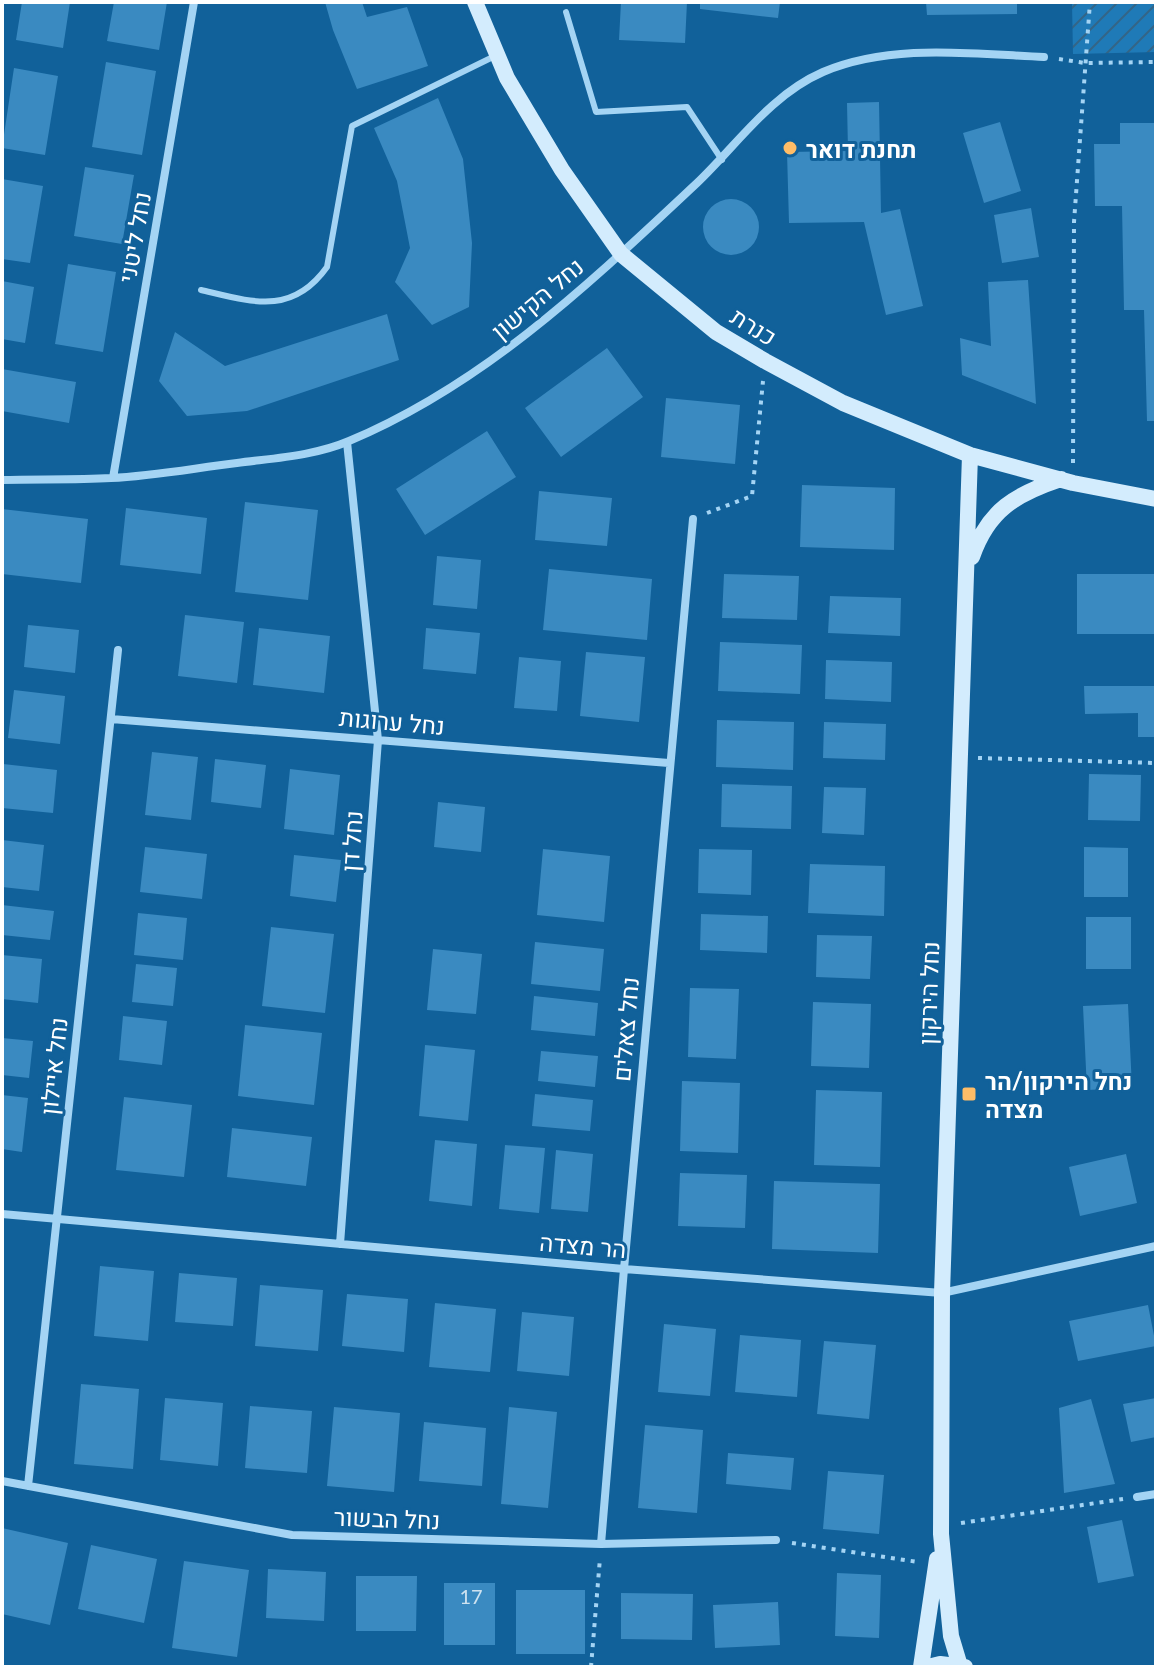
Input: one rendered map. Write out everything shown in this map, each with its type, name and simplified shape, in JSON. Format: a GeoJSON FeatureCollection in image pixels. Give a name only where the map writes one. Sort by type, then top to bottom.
{"type":"FeatureCollection","features":[{"type":"Feature","properties":{"kind":"street","name":"נחל ליטני"},"geometry":{"type":"LineString","coordinates":[[113,478],[194,2]]}},
{"type":"Feature","properties":{"kind":"street","name":"כנרת"},"geometry":{"type":"LineString","coordinates":[[475,2],[507,78],[562,170],[621,254],[716,332],[843,403],[970,455],[1067,481],[1156,499]]}},
{"type":"Feature","properties":{"kind":"street","name":"נחל הקישון"},"geometry":{"type":"LineString","coordinates":[[2,480],[113,478],[297,455],[347,442],[453,387],[500,356],[621,254],[722,160],[769,107],[822,73],[885,54],[1044,57]]}},
{"type":"Feature","properties":{"kind":"street","name":"נחל דן"},"geometry":{"type":"LineString","coordinates":[[340,1244],[378,740],[347,442]]}},
{"type":"Feature","properties":{"kind":"street","name":"נחל הירקון"},"geometry":{"type":"LineString","coordinates":[[962,1666],[951,1636],[941,1530],[942,1293],[970,455]]}},
{"type":"Feature","properties":{"kind":"street"},"geometry":{"type":"LineString","coordinates":[[966,573],[979,536],[999,509],[1027,490],[1067,481]]}},
{"type":"Feature","properties":{"kind":"street","name":"נחל צאלים"},"geometry":{"type":"LineString","coordinates":[[601,1544],[693,519]]}},
{"type":"Feature","properties":{"kind":"street","name":"נחל איילון"},"geometry":{"type":"LineString","coordinates":[[28,1486],[118,650]]}},
{"type":"Feature","properties":{"kind":"street","name":"נחל ערוגות"},"geometry":{"type":"LineString","coordinates":[[111,719],[669,763]]}},
{"type":"Feature","properties":{"kind":"street","name":"הר מצדה"},"geometry":{"type":"LineString","coordinates":[[2,1214],[624,1269],[942,1293],[1156,1246]]}},
{"type":"Feature","properties":{"kind":"street","name":"נחל הבשור"},"geometry":{"type":"LineString","coordinates":[[2,1481],[292,1535],[601,1544],[776,1540]]}},
{"type":"Feature","properties":{"kind":"street"},"geometry":{"type":"LineString","coordinates":[[1137,1497],[1156,1494]]}},
{"type":"Feature","properties":{"kind":"street","name":"נחל הירקון"},"geometry":{"type":"LineString","coordinates":[[921,1667],[941,1530]]}},
{"type":"Feature","properties":{"kind":"street"},"geometry":{"type":"LineString","coordinates":[[928,1667],[940,1664],[962,1666]]}},
{"type":"Feature","properties":{"kind":"lane"},"geometry":{"type":"LineString","coordinates":[[566,12],[596,112],[687,107],[722,160]]}},
{"type":"Feature","properties":{"kind":"lane"},"geometry":{"type":"LineString","coordinates":[[201,290],[246,301],[288,301],[316,282],[327,267],[352,126],[497,55]]}},
{"type":"Feature","properties":{"kind":"path"},"geometry":{"type":"LineString","coordinates":[[1067,481],[1074,222],[1090,2]]}},
{"type":"Feature","properties":{"kind":"path"},"geometry":{"type":"LineString","coordinates":[[1044,57],[1085,63],[1156,62]]}},
{"type":"Feature","properties":{"kind":"path"},"geometry":{"type":"LineString","coordinates":[[693,519],[752,496],[765,361]]}},
{"type":"Feature","properties":{"kind":"path"},"geometry":{"type":"LineString","coordinates":[[960,758],[1156,763]]}},
{"type":"Feature","properties":{"kind":"path"},"geometry":{"type":"LineString","coordinates":[[941,1530],[1137,1497]]}},
{"type":"Feature","properties":{"kind":"path"},"geometry":{"type":"LineString","coordinates":[[776,1540],[936,1565]]}},
{"type":"Feature","properties":{"kind":"path"},"geometry":{"type":"LineString","coordinates":[[591,1667],[601,1544]]}},
{"type":"Feature","properties":{"kind":"shaded area"},"geometry":{"type":"Polygon","coordinates":[[[1072,2],[1156,2],[1156,52],[1073,54],[1072,2]]]}},
{"type":"Feature","properties":{"kind":"building"},"geometry":{"type":"Polygon","coordinates":[[[22,2],[70,2],[63,48],[16,40],[22,2]]]}},
{"type":"Feature","properties":{"kind":"building"},"geometry":{"type":"Polygon","coordinates":[[[114,2],[167,2],[159,50],[107,41],[114,2]]]}},
{"type":"Feature","properties":{"kind":"building"},"geometry":{"type":"Polygon","coordinates":[[[325,2],[362,2],[367,17],[407,7],[428,66],[357,89],[325,2]]]}},
{"type":"Feature","properties":{"kind":"building"},"geometry":{"type":"Polygon","coordinates":[[[621,2],[687,2],[685,43],[619,40],[621,2]]]}},
{"type":"Feature","properties":{"kind":"building"},"geometry":{"type":"Polygon","coordinates":[[[700,2],[780,2],[778,18],[700,9],[700,2]]]}},
{"type":"Feature","properties":{"kind":"building"},"geometry":{"type":"Polygon","coordinates":[[[926,2],[1017,2],[1017,14],[927,15],[926,2]]]}},
{"type":"Feature","properties":{"kind":"building"},"geometry":{"type":"Polygon","coordinates":[[[106,62],[156,71],[142,155],[92,147],[106,62]]]}},
{"type":"Feature","properties":{"kind":"building"},"geometry":{"type":"Polygon","coordinates":[[[14,68],[58,76],[45,155],[2,148],[14,68]]]}},
{"type":"Feature","properties":{"kind":"building"},"geometry":{"type":"Polygon","coordinates":[[[438,98],[463,159],[472,243],[469,307],[432,325],[395,282],[410,248],[397,181],[374,128],[438,98]]]}},
{"type":"Feature","properties":{"kind":"building"},"geometry":{"type":"Polygon","coordinates":[[[879,102],[881,213],[900,209],[923,306],[886,315],[864,222],[789,223],[787,152],[848,151],[847,103],[879,102]]]}},
{"type":"Feature","properties":{"kind":"building"},"geometry":{"type":"Polygon","coordinates":[[[1000,122],[1021,191],[984,203],[963,133],[1000,122]]]}},
{"type":"Feature","properties":{"kind":"building"},"geometry":{"type":"Polygon","coordinates":[[[1120,123],[1156,123],[1156,421],[1147,421],[1144,310],[1124,310],[1122,206],[1095,206],[1094,144],[1120,144],[1120,123]]]}},
{"type":"Feature","properties":{"kind":"building"},"geometry":{"type":"Polygon","coordinates":[[[85,167],[134,175],[122,244],[74,236],[85,167]]]}},
{"type":"Feature","properties":{"kind":"building"},"geometry":{"type":"Polygon","coordinates":[[[2,179],[43,186],[30,263],[2,259],[2,179]]]}},
{"type":"Feature","properties":{"kind":"building"},"geometry":{"type":"Polygon","coordinates":[[[731,199],[751,207],[759,227],[751,247],[731,255],[711,247],[703,227],[711,207],[731,199]]]}},
{"type":"Feature","properties":{"kind":"building"},"geometry":{"type":"Polygon","coordinates":[[[1031,208],[1039,257],[1002,263],[994,215],[1031,208]]]}},
{"type":"Feature","properties":{"kind":"building"},"geometry":{"type":"Polygon","coordinates":[[[68,264],[116,272],[103,352],[55,344],[68,264]]]}},
{"type":"Feature","properties":{"kind":"building"},"geometry":{"type":"Polygon","coordinates":[[[1028,280],[1036,404],[962,375],[960,338],[991,346],[988,282],[1028,280]]]}},
{"type":"Feature","properties":{"kind":"building"},"geometry":{"type":"Polygon","coordinates":[[[2,281],[34,287],[25,343],[2,339],[2,281]]]}},
{"type":"Feature","properties":{"kind":"building"},"geometry":{"type":"Polygon","coordinates":[[[387,314],[399,360],[247,411],[187,416],[159,381],[175,332],[225,366],[387,314]]]}},
{"type":"Feature","properties":{"kind":"building"},"geometry":{"type":"Polygon","coordinates":[[[607,348],[643,397],[561,457],[525,408],[607,348]]]}},
{"type":"Feature","properties":{"kind":"building"},"geometry":{"type":"Polygon","coordinates":[[[2,369],[76,382],[69,423],[2,411],[2,369]]]}},
{"type":"Feature","properties":{"kind":"building"},"geometry":{"type":"Polygon","coordinates":[[[666,398],[740,405],[735,464],[661,457],[666,398]]]}},
{"type":"Feature","properties":{"kind":"building"},"geometry":{"type":"Polygon","coordinates":[[[487,431],[516,477],[425,535],[396,489],[487,431]]]}},
{"type":"Feature","properties":{"kind":"building"},"geometry":{"type":"Polygon","coordinates":[[[802,485],[895,488],[894,550],[800,547],[802,485]]]}},
{"type":"Feature","properties":{"kind":"building"},"geometry":{"type":"Polygon","coordinates":[[[539,491],[612,498],[607,546],[535,540],[539,491]]]}},
{"type":"Feature","properties":{"kind":"building"},"geometry":{"type":"Polygon","coordinates":[[[245,502],[318,510],[308,600],[235,592],[245,502]]]}},
{"type":"Feature","properties":{"kind":"building"},"geometry":{"type":"Polygon","coordinates":[[[126,508],[207,518],[201,574],[120,565],[126,508]]]}},
{"type":"Feature","properties":{"kind":"building"},"geometry":{"type":"Polygon","coordinates":[[[2,509],[88,519],[81,583],[2,574],[2,509]]]}},
{"type":"Feature","properties":{"kind":"building"},"geometry":{"type":"Polygon","coordinates":[[[437,556],[481,560],[477,609],[433,605],[437,556]]]}},
{"type":"Feature","properties":{"kind":"building"},"geometry":{"type":"Polygon","coordinates":[[[549,569],[652,579],[647,640],[543,630],[549,569]]]}},
{"type":"Feature","properties":{"kind":"building"},"geometry":{"type":"Polygon","coordinates":[[[724,574],[799,576],[797,620],[722,618],[724,574]]]}},
{"type":"Feature","properties":{"kind":"building"},"geometry":{"type":"Polygon","coordinates":[[[1077,574],[1156,574],[1156,634],[1077,634],[1077,574]]]}},
{"type":"Feature","properties":{"kind":"building"},"geometry":{"type":"Polygon","coordinates":[[[830,596],[901,598],[900,636],[828,633],[830,596]]]}},
{"type":"Feature","properties":{"kind":"building"},"geometry":{"type":"Polygon","coordinates":[[[185,615],[244,622],[237,683],[178,676],[185,615]]]}},
{"type":"Feature","properties":{"kind":"building"},"geometry":{"type":"Polygon","coordinates":[[[28,625],[79,630],[75,673],[24,667],[28,625]]]}},
{"type":"Feature","properties":{"kind":"building"},"geometry":{"type":"Polygon","coordinates":[[[259,628],[330,636],[324,693],[253,685],[259,628]]]}},
{"type":"Feature","properties":{"kind":"building"},"geometry":{"type":"Polygon","coordinates":[[[426,628],[480,633],[476,674],[423,669],[426,628]]]}},
{"type":"Feature","properties":{"kind":"building"},"geometry":{"type":"Polygon","coordinates":[[[720,642],[802,645],[800,694],[718,691],[720,642]]]}},
{"type":"Feature","properties":{"kind":"building"},"geometry":{"type":"Polygon","coordinates":[[[586,652],[645,657],[639,722],[580,716],[586,652]]]}},
{"type":"Feature","properties":{"kind":"building"},"geometry":{"type":"Polygon","coordinates":[[[519,657],[561,661],[557,711],[514,708],[519,657]]]}},
{"type":"Feature","properties":{"kind":"building"},"geometry":{"type":"Polygon","coordinates":[[[826,660],[892,662],[891,702],[825,699],[826,660]]]}},
{"type":"Feature","properties":{"kind":"building"},"geometry":{"type":"Polygon","coordinates":[[[1084,686],[1156,686],[1156,737],[1138,737],[1138,713],[1085,714],[1084,686]]]}},
{"type":"Feature","properties":{"kind":"building"},"geometry":{"type":"Polygon","coordinates":[[[14,690],[65,696],[60,744],[8,738],[14,690]]]}},
{"type":"Feature","properties":{"kind":"building"},"geometry":{"type":"Polygon","coordinates":[[[717,720],[794,722],[793,770],[716,767],[717,720]]]}},
{"type":"Feature","properties":{"kind":"building"},"geometry":{"type":"Polygon","coordinates":[[[824,722],[886,724],[885,760],[823,758],[824,722]]]}},
{"type":"Feature","properties":{"kind":"building"},"geometry":{"type":"Polygon","coordinates":[[[152,752],[198,757],[191,820],[145,815],[152,752]]]}},
{"type":"Feature","properties":{"kind":"building"},"geometry":{"type":"Polygon","coordinates":[[[215,759],[266,765],[261,808],[211,802],[215,759]]]}},
{"type":"Feature","properties":{"kind":"building"},"geometry":{"type":"Polygon","coordinates":[[[3,764],[57,770],[53,813],[2,808],[3,764]]]}},
{"type":"Feature","properties":{"kind":"building"},"geometry":{"type":"Polygon","coordinates":[[[290,769],[340,775],[334,835],[284,829],[290,769]]]}},
{"type":"Feature","properties":{"kind":"building"},"geometry":{"type":"Polygon","coordinates":[[[1089,774],[1141,775],[1140,821],[1088,820],[1089,774]]]}},
{"type":"Feature","properties":{"kind":"building"},"geometry":{"type":"Polygon","coordinates":[[[722,784],[792,786],[791,829],[721,827],[722,784]]]}},
{"type":"Feature","properties":{"kind":"building"},"geometry":{"type":"Polygon","coordinates":[[[824,787],[866,788],[864,835],[822,833],[824,787]]]}},
{"type":"Feature","properties":{"kind":"building"},"geometry":{"type":"Polygon","coordinates":[[[438,802],[485,807],[481,852],[434,847],[438,802]]]}},
{"type":"Feature","properties":{"kind":"building"},"geometry":{"type":"Polygon","coordinates":[[[2,840],[44,845],[39,891],[2,887],[2,840]]]}},
{"type":"Feature","properties":{"kind":"building"},"geometry":{"type":"Polygon","coordinates":[[[145,847],[207,854],[202,899],[140,892],[145,847]]]}},
{"type":"Feature","properties":{"kind":"building"},"geometry":{"type":"Polygon","coordinates":[[[1084,847],[1128,848],[1128,897],[1084,897],[1084,847]]]}},
{"type":"Feature","properties":{"kind":"building"},"geometry":{"type":"Polygon","coordinates":[[[543,849],[610,856],[604,922],[537,915],[543,849]]]}},
{"type":"Feature","properties":{"kind":"building"},"geometry":{"type":"Polygon","coordinates":[[[699,849],[752,850],[751,895],[698,893],[699,849]]]}},
{"type":"Feature","properties":{"kind":"building"},"geometry":{"type":"Polygon","coordinates":[[[294,855],[341,860],[336,902],[290,896],[294,855]]]}},
{"type":"Feature","properties":{"kind":"building"},"geometry":{"type":"Polygon","coordinates":[[[810,864],[885,866],[884,916],[808,913],[810,864]]]}},
{"type":"Feature","properties":{"kind":"building"},"geometry":{"type":"Polygon","coordinates":[[[2,905],[54,911],[50,940],[2,935],[2,905]]]}},
{"type":"Feature","properties":{"kind":"building"},"geometry":{"type":"Polygon","coordinates":[[[138,913],[187,918],[183,960],[134,955],[138,913]]]}},
{"type":"Feature","properties":{"kind":"building"},"geometry":{"type":"Polygon","coordinates":[[[701,914],[768,916],[767,953],[700,950],[701,914]]]}},
{"type":"Feature","properties":{"kind":"building"},"geometry":{"type":"Polygon","coordinates":[[[1086,917],[1131,917],[1131,969],[1086,969],[1086,917]]]}},
{"type":"Feature","properties":{"kind":"building"},"geometry":{"type":"Polygon","coordinates":[[[271,927],[334,934],[325,1013],[262,1006],[271,927]]]}},
{"type":"Feature","properties":{"kind":"building"},"geometry":{"type":"Polygon","coordinates":[[[817,935],[872,936],[870,979],[816,977],[817,935]]]}},
{"type":"Feature","properties":{"kind":"building"},"geometry":{"type":"Polygon","coordinates":[[[535,942],[604,949],[600,991],[531,984],[535,942]]]}},
{"type":"Feature","properties":{"kind":"building"},"geometry":{"type":"Polygon","coordinates":[[[433,949],[482,954],[476,1014],[427,1010],[433,949]]]}},
{"type":"Feature","properties":{"kind":"building"},"geometry":{"type":"Polygon","coordinates":[[[2,955],[42,959],[38,1003],[2,999],[2,955]]]}},
{"type":"Feature","properties":{"kind":"building"},"geometry":{"type":"Polygon","coordinates":[[[136,964],[177,968],[173,1006],[132,1002],[136,964]]]}},
{"type":"Feature","properties":{"kind":"building"},"geometry":{"type":"Polygon","coordinates":[[[690,988],[739,989],[736,1059],[688,1057],[690,988]]]}},
{"type":"Feature","properties":{"kind":"building"},"geometry":{"type":"Polygon","coordinates":[[[534,996],[598,1003],[595,1036],[531,1030],[534,996]]]}},
{"type":"Feature","properties":{"kind":"building"},"geometry":{"type":"Polygon","coordinates":[[[813,1002],[871,1004],[869,1068],[811,1066],[813,1002]]]}},
{"type":"Feature","properties":{"kind":"building"},"geometry":{"type":"Polygon","coordinates":[[[1128,1004],[1132,1088],[1087,1090],[1083,1006],[1128,1004]]]}},
{"type":"Feature","properties":{"kind":"building"},"geometry":{"type":"Polygon","coordinates":[[[123,1016],[167,1021],[162,1065],[119,1060],[123,1016]]]}},
{"type":"Feature","properties":{"kind":"building"},"geometry":{"type":"Polygon","coordinates":[[[245,1025],[322,1033],[314,1105],[238,1096],[245,1025]]]}},
{"type":"Feature","properties":{"kind":"building"},"geometry":{"type":"Polygon","coordinates":[[[2,1038],[33,1041],[29,1078],[2,1075],[2,1038]]]}},
{"type":"Feature","properties":{"kind":"building"},"geometry":{"type":"Polygon","coordinates":[[[425,1045],[475,1050],[468,1121],[419,1116],[425,1045]]]}},
{"type":"Feature","properties":{"kind":"building"},"geometry":{"type":"Polygon","coordinates":[[[541,1051],[598,1056],[595,1087],[538,1081],[541,1051]]]}},
{"type":"Feature","properties":{"kind":"building"},"geometry":{"type":"Polygon","coordinates":[[[682,1081],[740,1083],[738,1153],[680,1151],[682,1081]]]}},
{"type":"Feature","properties":{"kind":"building"},"geometry":{"type":"Polygon","coordinates":[[[816,1090],[882,1092],[880,1167],[814,1165],[816,1090]]]}},
{"type":"Feature","properties":{"kind":"building"},"geometry":{"type":"Polygon","coordinates":[[[535,1094],[593,1100],[590,1131],[532,1126],[535,1094]]]}},
{"type":"Feature","properties":{"kind":"building"},"geometry":{"type":"Polygon","coordinates":[[[2,1095],[28,1098],[22,1152],[2,1149],[2,1095]]]}},
{"type":"Feature","properties":{"kind":"building"},"geometry":{"type":"Polygon","coordinates":[[[124,1097],[192,1105],[184,1177],[116,1170],[124,1097]]]}},
{"type":"Feature","properties":{"kind":"building"},"geometry":{"type":"Polygon","coordinates":[[[232,1128],[312,1137],[306,1186],[227,1177],[232,1128]]]}},
{"type":"Feature","properties":{"kind":"building"},"geometry":{"type":"Polygon","coordinates":[[[435,1140],[477,1144],[472,1206],[429,1201],[435,1140]]]}},
{"type":"Feature","properties":{"kind":"building"},"geometry":{"type":"Polygon","coordinates":[[[505,1145],[545,1148],[539,1213],[499,1209],[505,1145]]]}},
{"type":"Feature","properties":{"kind":"building"},"geometry":{"type":"Polygon","coordinates":[[[556,1150],[593,1154],[588,1212],[551,1209],[556,1150]]]}},
{"type":"Feature","properties":{"kind":"building"},"geometry":{"type":"Polygon","coordinates":[[[1126,1154],[1137,1203],[1080,1216],[1069,1167],[1126,1154]]]}},
{"type":"Feature","properties":{"kind":"building"},"geometry":{"type":"Polygon","coordinates":[[[680,1173],[747,1175],[745,1228],[678,1226],[680,1173]]]}},
{"type":"Feature","properties":{"kind":"building"},"geometry":{"type":"Polygon","coordinates":[[[774,1181],[880,1184],[878,1253],[772,1249],[774,1181]]]}},
{"type":"Feature","properties":{"kind":"building"},"geometry":{"type":"Polygon","coordinates":[[[100,1266],[154,1271],[148,1341],[94,1336],[100,1266]]]}},
{"type":"Feature","properties":{"kind":"building"},"geometry":{"type":"Polygon","coordinates":[[[179,1273],[237,1278],[233,1326],[175,1322],[179,1273]]]}},
{"type":"Feature","properties":{"kind":"building"},"geometry":{"type":"Polygon","coordinates":[[[260,1285],[323,1290],[318,1351],[255,1346],[260,1285]]]}},
{"type":"Feature","properties":{"kind":"building"},"geometry":{"type":"Polygon","coordinates":[[[347,1294],[408,1299],[404,1352],[342,1346],[347,1294]]]}},
{"type":"Feature","properties":{"kind":"building"},"geometry":{"type":"Polygon","coordinates":[[[435,1303],[496,1309],[490,1372],[429,1367],[435,1303]]]}},
{"type":"Feature","properties":{"kind":"building"},"geometry":{"type":"Polygon","coordinates":[[[1148,1305],[1156,1346],[1078,1361],[1069,1321],[1148,1305]]]}},
{"type":"Feature","properties":{"kind":"building"},"geometry":{"type":"Polygon","coordinates":[[[522,1312],[574,1317],[569,1376],[517,1371],[522,1312]]]}},
{"type":"Feature","properties":{"kind":"building"},"geometry":{"type":"Polygon","coordinates":[[[664,1324],[716,1329],[710,1396],[658,1392],[664,1324]]]}},
{"type":"Feature","properties":{"kind":"building"},"geometry":{"type":"Polygon","coordinates":[[[740,1335],[801,1340],[797,1397],[735,1392],[740,1335]]]}},
{"type":"Feature","properties":{"kind":"building"},"geometry":{"type":"Polygon","coordinates":[[[824,1341],[876,1345],[869,1419],[817,1414],[824,1341]]]}},
{"type":"Feature","properties":{"kind":"building"},"geometry":{"type":"Polygon","coordinates":[[[81,1384],[139,1389],[133,1469],[74,1464],[81,1384]]]}},
{"type":"Feature","properties":{"kind":"building"},"geometry":{"type":"Polygon","coordinates":[[[165,1398],[223,1403],[218,1466],[160,1460],[165,1398]]]}},
{"type":"Feature","properties":{"kind":"building"},"geometry":{"type":"Polygon","coordinates":[[[1156,1398],[1156,1437],[1131,1442],[1123,1404],[1156,1398]]]}},
{"type":"Feature","properties":{"kind":"building"},"geometry":{"type":"Polygon","coordinates":[[[1091,1399],[1115,1484],[1064,1493],[1059,1408],[1091,1399]]]}},
{"type":"Feature","properties":{"kind":"building"},"geometry":{"type":"Polygon","coordinates":[[[250,1406],[312,1411],[307,1473],[245,1468],[250,1406]]]}},
{"type":"Feature","properties":{"kind":"building"},"geometry":{"type":"Polygon","coordinates":[[[334,1407],[400,1413],[394,1492],[327,1486],[334,1407]]]}},
{"type":"Feature","properties":{"kind":"building"},"geometry":{"type":"Polygon","coordinates":[[[509,1407],[557,1412],[548,1508],[501,1504],[509,1407]]]}},
{"type":"Feature","properties":{"kind":"building"},"geometry":{"type":"Polygon","coordinates":[[[424,1422],[486,1428],[482,1486],[419,1481],[424,1422]]]}},
{"type":"Feature","properties":{"kind":"building"},"geometry":{"type":"Polygon","coordinates":[[[645,1425],[703,1430],[697,1513],[638,1508],[645,1425]]]}},
{"type":"Feature","properties":{"kind":"building"},"geometry":{"type":"Polygon","coordinates":[[[728,1453],[794,1458],[791,1490],[726,1484],[728,1453]]]}},
{"type":"Feature","properties":{"kind":"building"},"geometry":{"type":"Polygon","coordinates":[[[828,1471],[884,1475],[879,1534],[823,1529],[828,1471]]]}},
{"type":"Feature","properties":{"kind":"building"},"geometry":{"type":"Polygon","coordinates":[[[1122,1520],[1134,1576],[1098,1583],[1087,1527],[1122,1520]]]}},
{"type":"Feature","properties":{"kind":"building"},"geometry":{"type":"Polygon","coordinates":[[[2,1528],[68,1543],[50,1625],[2,1614],[2,1528]]]}},
{"type":"Feature","properties":{"kind":"building"},"geometry":{"type":"Polygon","coordinates":[[[91,1545],[157,1559],[144,1623],[78,1609],[91,1545]]]}},
{"type":"Feature","properties":{"kind":"building"},"geometry":{"type":"Polygon","coordinates":[[[184,1561],[249,1570],[237,1657],[172,1648],[184,1561]]]}},
{"type":"Feature","properties":{"kind":"building"},"geometry":{"type":"Polygon","coordinates":[[[268,1569],[326,1572],[324,1621],[266,1618],[268,1569]]]}},
{"type":"Feature","properties":{"kind":"building"},"geometry":{"type":"Polygon","coordinates":[[[837,1573],[881,1575],[879,1638],[835,1636],[837,1573]]]}},
{"type":"Feature","properties":{"kind":"building"},"geometry":{"type":"Polygon","coordinates":[[[356,1576],[417,1576],[416,1631],[356,1631],[356,1576]]]}},
{"type":"Feature","properties":{"kind":"building"},"geometry":{"type":"Polygon","coordinates":[[[444,1583],[495,1583],[495,1645],[444,1645],[444,1583]]]}},
{"type":"Feature","properties":{"kind":"building"},"geometry":{"type":"Polygon","coordinates":[[[516,1590],[585,1590],[585,1654],[516,1654],[516,1590]]]}},
{"type":"Feature","properties":{"kind":"building"},"geometry":{"type":"Polygon","coordinates":[[[621,1593],[693,1594],[692,1640],[621,1639],[621,1593]]]}},
{"type":"Feature","properties":{"kind":"building"},"geometry":{"type":"Polygon","coordinates":[[[778,1602],[780,1645],[715,1648],[713,1605],[778,1602]]]}},
{"type":"Feature","properties":{"kind":"place","name":"תחנת דואר"},"geometry":{"type":"Point","coordinates":[790,148]}},
{"type":"Feature","properties":{"kind":"place","name":"נחל הירקון/הר מצדה"},"geometry":{"type":"Point","coordinates":[969,1094]}}]}
